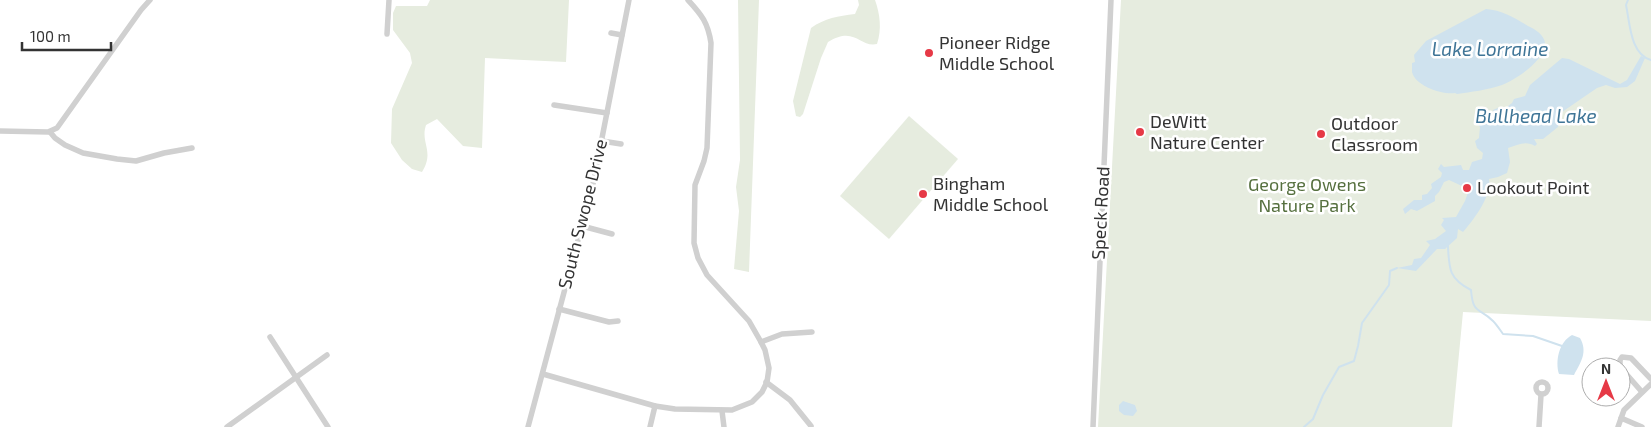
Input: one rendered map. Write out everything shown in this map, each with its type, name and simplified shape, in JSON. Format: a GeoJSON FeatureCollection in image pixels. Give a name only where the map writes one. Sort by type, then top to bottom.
{"type":"FeatureCollection","features":[{"type":"Feature","properties":{"kind":"street"},"geometry":{"type":"LineString","coordinates":[[0,131],[50,132],[57,128],[150,0]]}},
{"type":"Feature","properties":{"kind":"street"},"geometry":{"type":"LineString","coordinates":[[386,34],[389,0]]}},
{"type":"Feature","properties":{"kind":"street","name":"South Swope Drive"},"geometry":{"type":"LineString","coordinates":[[528,427],[593,184],[629,0]]}},
{"type":"Feature","properties":{"kind":"street"},"geometry":{"type":"LineString","coordinates":[[542,374],[655,406],[722,411],[740,408],[752,402],[762,392],[766,382],[768,368],[762,342],[749,321],[707,275],[698,258],[694,243],[695,185],[707,148],[711,43],[709,28],[702,15],[688,0]]}},
{"type":"Feature","properties":{"kind":"street","name":"Speck Road"},"geometry":{"type":"LineString","coordinates":[[1093,427],[1111,0]]}},
{"type":"Feature","properties":{"kind":"street"},"geometry":{"type":"LineString","coordinates":[[611,33],[622,35]]}},
{"type":"Feature","properties":{"kind":"street"},"geometry":{"type":"LineString","coordinates":[[554,105],[607,113]]}},
{"type":"Feature","properties":{"kind":"street"},"geometry":{"type":"LineString","coordinates":[[50,132],[65,145],[83,153],[136,161],[192,148]]}},
{"type":"Feature","properties":{"kind":"street"},"geometry":{"type":"LineString","coordinates":[[602,141],[621,144]]}},
{"type":"Feature","properties":{"kind":"street"},"geometry":{"type":"LineString","coordinates":[[582,226],[612,234]]}},
{"type":"Feature","properties":{"kind":"street"},"geometry":{"type":"LineString","coordinates":[[559,309],[609,322],[618,321]]}},
{"type":"Feature","properties":{"kind":"street"},"geometry":{"type":"LineString","coordinates":[[762,342],[782,334],[812,332]]}},
{"type":"Feature","properties":{"kind":"street"},"geometry":{"type":"LineString","coordinates":[[270,337],[328,427]]}},
{"type":"Feature","properties":{"kind":"street"},"geometry":{"type":"LineString","coordinates":[[227,427],[327,355]]}},
{"type":"Feature","properties":{"kind":"street"},"geometry":{"type":"LineString","coordinates":[[1631,358],[1651,379]]}},
{"type":"Feature","properties":{"kind":"street"},"geometry":{"type":"LineString","coordinates":[[1631,379],[1642,392]]}},
{"type":"Feature","properties":{"kind":"street"},"geometry":{"type":"LineString","coordinates":[[766,382],[790,400],[810,426]]}},
{"type":"Feature","properties":{"kind":"street"},"geometry":{"type":"LineString","coordinates":[[1618,427],[1624,410],[1651,384]]}},
{"type":"Feature","properties":{"kind":"street"},"geometry":{"type":"LineString","coordinates":[[1538,427],[1541,395]]}},
{"type":"Feature","properties":{"kind":"street"},"geometry":{"type":"LineString","coordinates":[[650,427],[655,406]]}},
{"type":"Feature","properties":{"kind":"street"},"geometry":{"type":"LineString","coordinates":[[722,411],[724,427]]}},
{"type":"Feature","properties":{"kind":"street"},"geometry":{"type":"LineString","coordinates":[[1621,418],[1642,427]]}},
{"type":"Feature","properties":{"kind":"green space"},"geometry":{"type":"Polygon","coordinates":[[[430,0],[569,0],[566,62],[485,58],[482,148],[463,146],[437,119],[426,125],[427,158],[422,172],[412,169],[402,160],[391,143],[392,109],[412,63],[410,53],[393,30],[393,13],[396,6],[427,6],[430,0]]]}},
{"type":"Feature","properties":{"kind":"green space"},"geometry":{"type":"Polygon","coordinates":[[[738,0],[759,0],[749,272],[734,269],[739,211],[736,187],[740,160],[738,0]]]}},
{"type":"Feature","properties":{"kind":"green space"},"geometry":{"type":"Polygon","coordinates":[[[858,0],[875,0],[880,22],[877,44],[866,43],[851,36],[837,37],[828,42],[803,114],[800,117],[796,116],[793,101],[811,28],[832,18],[855,14],[859,5],[858,0]]]}},
{"type":"Feature","properties":{"kind":"green space","name":"George Owens Nature Park"},"geometry":{"type":"Polygon","coordinates":[[[1121,0],[1651,0],[1651,321],[1463,312],[1452,427],[1098,427],[1121,0]]]}},
{"type":"Feature","properties":{"kind":"green space"},"geometry":{"type":"Polygon","coordinates":[[[909,116],[958,159],[889,239],[840,196],[909,116]]]}},
{"type":"Feature","properties":{"kind":"water","name":"Lake Lorraine"},"geometry":{"type":"Polygon","coordinates":[[[1486,9],[1508,15],[1540,33],[1545,42],[1543,51],[1540,57],[1528,69],[1508,83],[1457,94],[1437,91],[1424,85],[1414,77],[1412,63],[1415,62],[1414,55],[1426,41],[1486,9]]]}},
{"type":"Feature","properties":{"kind":"water","name":"Bullhead Lake"},"geometry":{"type":"Polygon","coordinates":[[[1641,56],[1645,58],[1635,81],[1627,87],[1615,88],[1606,85],[1597,88],[1562,112],[1558,127],[1543,139],[1534,139],[1537,144],[1535,146],[1525,143],[1508,148],[1510,162],[1507,173],[1489,179],[1488,193],[1485,200],[1463,232],[1458,229],[1457,238],[1445,249],[1437,249],[1416,271],[1397,268],[1412,265],[1414,259],[1421,258],[1430,245],[1426,241],[1435,239],[1446,231],[1441,225],[1444,220],[1442,218],[1456,217],[1465,201],[1470,187],[1468,184],[1462,186],[1449,180],[1444,182],[1435,196],[1435,201],[1417,211],[1411,209],[1405,214],[1403,209],[1414,200],[1422,200],[1422,195],[1427,194],[1432,188],[1431,184],[1441,177],[1442,173],[1438,169],[1441,164],[1444,167],[1461,165],[1463,170],[1469,170],[1472,162],[1482,159],[1483,153],[1477,148],[1475,141],[1479,138],[1480,127],[1477,123],[1479,121],[1495,124],[1497,122],[1493,110],[1500,107],[1507,110],[1514,99],[1525,96],[1530,85],[1562,58],[1569,59],[1620,84],[1627,80],[1641,56]]]}},
{"type":"Feature","properties":{"kind":"water"},"geometry":{"type":"Polygon","coordinates":[[[1572,335],[1580,338],[1583,348],[1583,357],[1581,357],[1581,362],[1574,375],[1559,374],[1558,369],[1559,352],[1572,335]]]}},
{"type":"Feature","properties":{"kind":"water"},"geometry":{"type":"Polygon","coordinates":[[[1123,401],[1135,405],[1137,411],[1133,416],[1124,415],[1119,411],[1119,405],[1123,401]]]}},
{"type":"Feature","properties":{"kind":"waterway"},"geometry":{"type":"LineString","coordinates":[[1628,0],[1626,5],[1635,45],[1644,57],[1651,60]]}},
{"type":"Feature","properties":{"kind":"waterway"},"geometry":{"type":"LineString","coordinates":[[1448,246],[1450,267],[1454,277],[1458,282],[1471,290],[1475,307],[1493,321],[1503,334],[1533,336],[1562,346]]}},
{"type":"Feature","properties":{"kind":"waterway"},"geometry":{"type":"LineString","coordinates":[[1304,427],[1313,419],[1323,395],[1339,367],[1354,361],[1362,323],[1389,285],[1390,271],[1397,268]]}},
{"type":"Feature","properties":{"kind":"place","name":"Pioneer Ridge Middle School"},"geometry":{"type":"Point","coordinates":[929,53]}},
{"type":"Feature","properties":{"kind":"place","name":"DeWitt Nature Center"},"geometry":{"type":"Point","coordinates":[1140,132]}},
{"type":"Feature","properties":{"kind":"place","name":"Outdoor Classroom"},"geometry":{"type":"Point","coordinates":[1321,134]}},
{"type":"Feature","properties":{"kind":"place","name":"Lookout Point"},"geometry":{"type":"Point","coordinates":[1467,188]}},
{"type":"Feature","properties":{"kind":"place","name":"Bingham Middle School"},"geometry":{"type":"Point","coordinates":[923,194]}}]}
